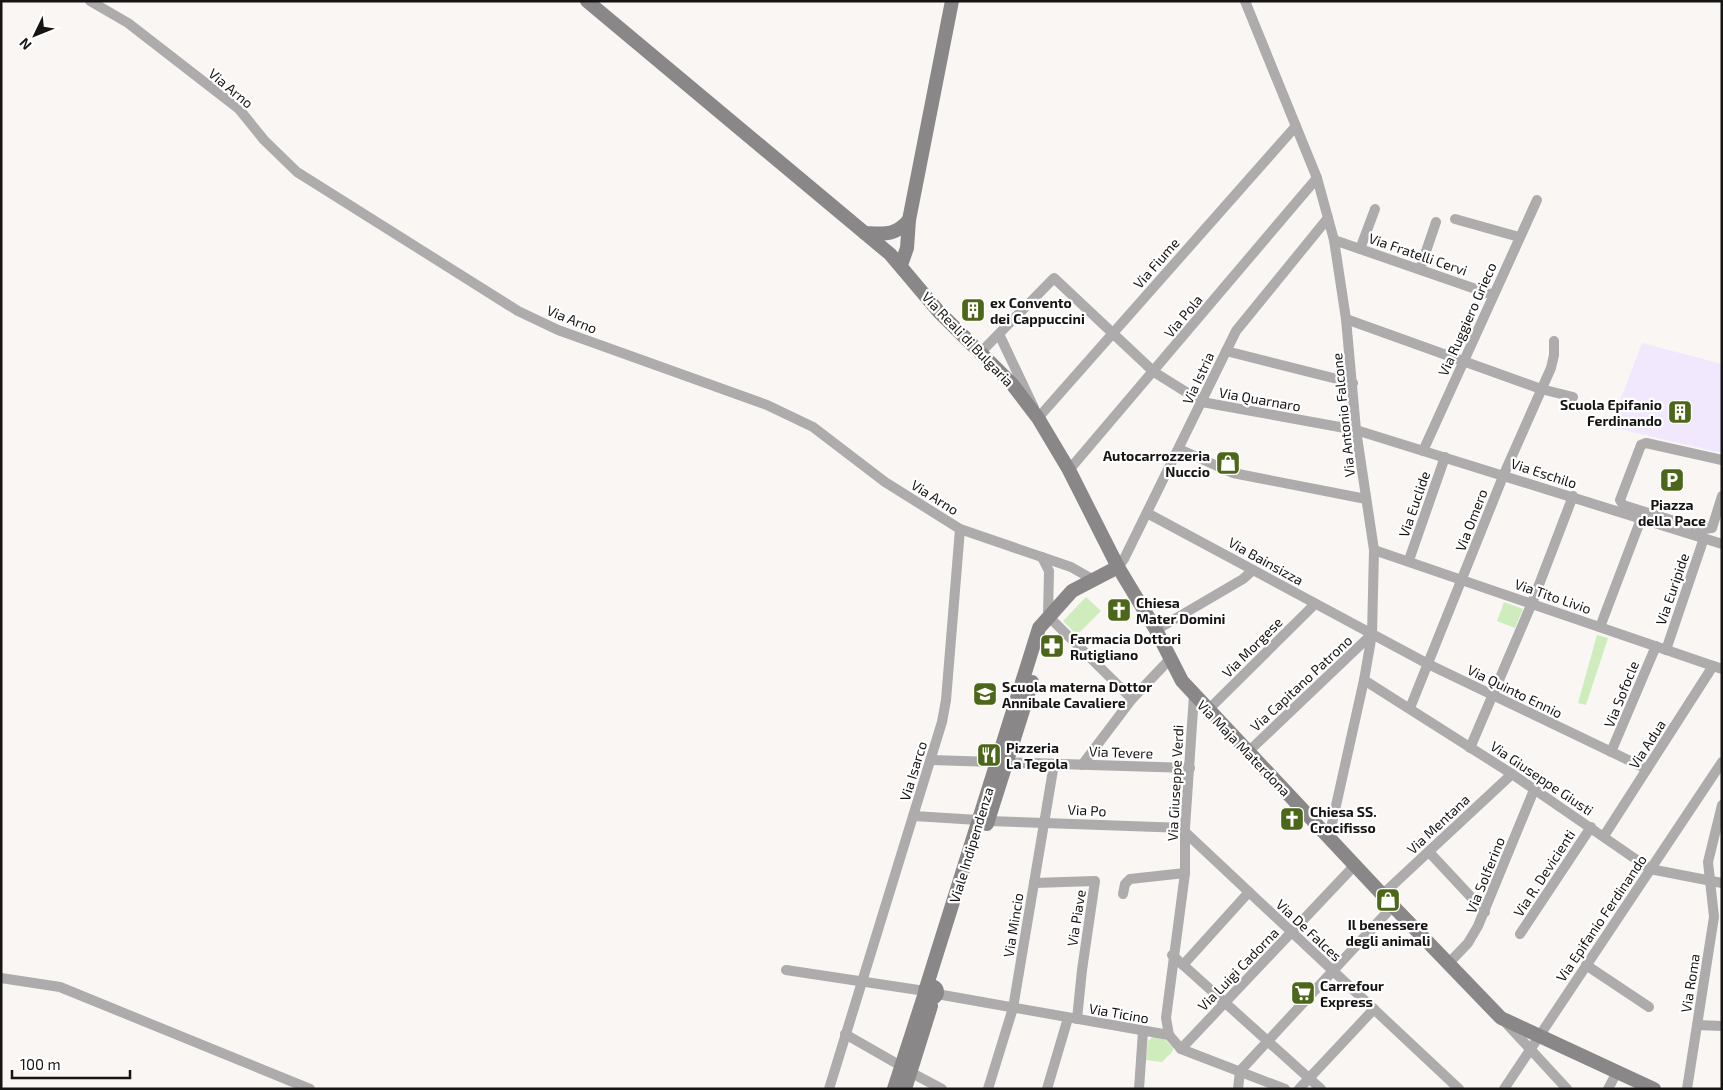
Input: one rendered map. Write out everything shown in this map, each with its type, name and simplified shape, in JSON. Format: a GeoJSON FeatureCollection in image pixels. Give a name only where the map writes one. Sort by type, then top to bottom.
{"type":"FeatureCollection","features":[{"type":"Feature","properties":{"kind":"main road","name":"Via Reali di Bulgaria"},"geometry":{"type":"LineString","coordinates":[[587,1],[890,254],[927,298],[1012,384],[1036,415],[1069,470],[1118,566]]}},
{"type":"Feature","properties":{"kind":"main road"},"geometry":{"type":"LineString","coordinates":[[901,266],[907,248],[908,220],[952,1]]}},
{"type":"Feature","properties":{"kind":"main road"},"geometry":{"type":"LineString","coordinates":[[890,254],[893,242],[908,220]]}},
{"type":"Feature","properties":{"kind":"main road"},"geometry":{"type":"LineString","coordinates":[[865,233],[884,234],[899,231]]}},
{"type":"Feature","properties":{"kind":"main road","name":"Viale Indipendenza"},"geometry":{"type":"LineString","coordinates":[[894,1089],[906,1069],[931,992],[1002,762],[1039,628],[1072,591],[1118,566]]}},
{"type":"Feature","properties":{"kind":"main road","name":"Via Maja Materdona"},"geometry":{"type":"LineString","coordinates":[[1118,566],[1156,630],[1182,681],[1392,906],[1501,1018],[1654,1089]]}},
{"type":"Feature","properties":{"kind":"main road","name":"Viale Indipendenza"},"geometry":{"type":"LineString","coordinates":[[905,1089],[906,1069]]}},
{"type":"Feature","properties":{"kind":"street","name":"Via Arno"},"geometry":{"type":"LineString","coordinates":[[90,1],[128,24],[238,109],[264,140],[297,172],[518,311],[558,330],[767,404],[813,427],[885,482],[960,529],[1071,567],[1092,579]]}},
{"type":"Feature","properties":{"kind":"street","name":"Via Antonio Falcone"},"geometry":{"type":"LineString","coordinates":[[1245,1],[1317,178],[1334,240],[1346,319],[1356,430],[1374,550],[1372,634],[1364,680],[1329,837]]}},
{"type":"Feature","properties":{"kind":"street","name":"Via Fiume"},"geometry":{"type":"LineString","coordinates":[[1036,415],[1114,332],[1296,126]]}},
{"type":"Feature","properties":{"kind":"street","name":"Via Pola"},"geometry":{"type":"LineString","coordinates":[[1069,470],[1317,178]]}},
{"type":"Feature","properties":{"kind":"street","name":"Via Ruggiero Grieco"},"geometry":{"type":"LineString","coordinates":[[1423,451],[1492,295],[1537,200]]}},
{"type":"Feature","properties":{"kind":"street"},"geometry":{"type":"LineString","coordinates":[[1360,249],[1375,209]]}},
{"type":"Feature","properties":{"kind":"street","name":"Via Istria"},"geometry":{"type":"LineString","coordinates":[[1118,566],[1124,559],[1236,331],[1328,218]]}},
{"type":"Feature","properties":{"kind":"street"},"geometry":{"type":"LineString","coordinates":[[1455,219],[1519,237]]}},
{"type":"Feature","properties":{"kind":"street"},"geometry":{"type":"LineString","coordinates":[[1420,269],[1436,222]]}},
{"type":"Feature","properties":{"kind":"street","name":"Via Fratelli Cervi"},"geometry":{"type":"LineString","coordinates":[[1334,240],[1492,295]]}},
{"type":"Feature","properties":{"kind":"street","name":"Via Quarnaro"},"geometry":{"type":"LineString","coordinates":[[999,334],[1054,278],[1114,332],[1154,372],[1202,402],[1356,430]]}},
{"type":"Feature","properties":{"kind":"street"},"geometry":{"type":"LineString","coordinates":[[1346,319],[1541,389],[1573,397]]}},
{"type":"Feature","properties":{"kind":"street"},"geometry":{"type":"LineString","coordinates":[[980,353],[999,334]]}},
{"type":"Feature","properties":{"kind":"street","name":"Via Reali di Bulgaria"},"geometry":{"type":"LineString","coordinates":[[999,334],[1033,404],[1036,415]]}},
{"type":"Feature","properties":{"kind":"street","name":"Via Omero"},"geometry":{"type":"LineString","coordinates":[[1410,708],[1504,474],[1551,368],[1554,355],[1554,341]]}},
{"type":"Feature","properties":{"kind":"street"},"geometry":{"type":"LineString","coordinates":[[1226,351],[1353,383]]}},
{"type":"Feature","properties":{"kind":"street","name":"Via Eschilo"},"geometry":{"type":"LineString","coordinates":[[1356,430],[1504,474],[1641,519],[1682,527],[1704,538],[1722,544]]}},
{"type":"Feature","properties":{"kind":"street"},"geometry":{"type":"LineString","coordinates":[[1722,460],[1646,443],[1642,445],[1620,500],[1624,505],[1682,527],[1704,530],[1712,528],[1722,496]]}},
{"type":"Feature","properties":{"kind":"street"},"geometry":{"type":"LineString","coordinates":[[1179,449],[1233,473],[1366,499]]}},
{"type":"Feature","properties":{"kind":"street","name":"Via Euclide"},"geometry":{"type":"LineString","coordinates":[[1408,560],[1445,457]]}},
{"type":"Feature","properties":{"kind":"street"},"geometry":{"type":"LineString","coordinates":[[1470,748],[1532,603],[1573,496]]}},
{"type":"Feature","properties":{"kind":"street","name":"Via Bainsizza"},"geometry":{"type":"LineString","coordinates":[[1147,513],[1372,634]]}},
{"type":"Feature","properties":{"kind":"street"},"geometry":{"type":"LineString","coordinates":[[1600,627],[1641,519]]}},
{"type":"Feature","properties":{"kind":"street","name":"Via Isarco"},"geometry":{"type":"LineString","coordinates":[[829,1089],[931,760],[946,700],[960,529]]}},
{"type":"Feature","properties":{"kind":"street","name":"Via Euripide"},"geometry":{"type":"LineString","coordinates":[[1666,650],[1704,538]]}},
{"type":"Feature","properties":{"kind":"street","name":"Via Tito Livio"},"geometry":{"type":"LineString","coordinates":[[1374,550],[1408,560],[1718,668]]}},
{"type":"Feature","properties":{"kind":"street"},"geometry":{"type":"LineString","coordinates":[[1042,557],[1049,571],[1048,616],[1132,699]]}},
{"type":"Feature","properties":{"kind":"street"},"geometry":{"type":"LineString","coordinates":[[1156,630],[1242,579],[1253,570]]}},
{"type":"Feature","properties":{"kind":"street","name":"Via Morgese"},"geometry":{"type":"LineString","coordinates":[[1209,709],[1315,604]]}},
{"type":"Feature","properties":{"kind":"street","name":"Via Quinto Ennio"},"geometry":{"type":"LineString","coordinates":[[1372,634],[1428,664],[1647,769]]}},
{"type":"Feature","properties":{"kind":"street","name":"Via Capitano Patrono"},"geometry":{"type":"LineString","coordinates":[[1249,751],[1372,634]]}},
{"type":"Feature","properties":{"kind":"street","name":"Via Sofocle"},"geometry":{"type":"LineString","coordinates":[[1611,752],[1656,646]]}},
{"type":"Feature","properties":{"kind":"street"},"geometry":{"type":"LineString","coordinates":[[1082,765],[1132,699],[1170,659]]}},
{"type":"Feature","properties":{"kind":"street","name":"Via Adua"},"geometry":{"type":"LineString","coordinates":[[1604,836],[1647,769],[1718,668]]}},
{"type":"Feature","properties":{"kind":"street","name":"Via Giuseppe Giusti"},"geometry":{"type":"LineString","coordinates":[[1364,680],[1512,774],[1650,869],[1717,882]]}},
{"type":"Feature","properties":{"kind":"street","name":"Via Giuseppe Verdi"},"geometry":{"type":"LineString","coordinates":[[1169,1035],[1166,1018],[1172,956],[1184,873],[1194,695]]}},
{"type":"Feature","properties":{"kind":"street","name":"Via Tevere"},"geometry":{"type":"LineString","coordinates":[[931,760],[1190,768]]}},
{"type":"Feature","properties":{"kind":"street","name":"Via Epifanio Ferdinando"},"geometry":{"type":"LineString","coordinates":[[1504,1089],[1722,762]]}},
{"type":"Feature","properties":{"kind":"street","name":"Via Mincio"},"geometry":{"type":"LineString","coordinates":[[988,1089],[1014,1008],[1054,764]]}},
{"type":"Feature","properties":{"kind":"street","name":"Via Mentana"},"geometry":{"type":"LineString","coordinates":[[1382,895],[1512,774]]}},
{"type":"Feature","properties":{"kind":"street","name":"Via Solferino"},"geometry":{"type":"LineString","coordinates":[[1448,964],[1468,943],[1485,912],[1534,790]]}},
{"type":"Feature","properties":{"kind":"street","name":"Via Roma"},"geometry":{"type":"LineString","coordinates":[[1687,1089],[1697,1025],[1718,917],[1717,882],[1708,862],[1722,806]]}},
{"type":"Feature","properties":{"kind":"street","name":"Via Po"},"geometry":{"type":"LineString","coordinates":[[914,816],[1045,821],[1185,830]]}},
{"type":"Feature","properties":{"kind":"street","name":"Via R. Devicienti"},"geometry":{"type":"LineString","coordinates":[[1520,934],[1591,828]]}},
{"type":"Feature","properties":{"kind":"street","name":"Via De Falces"},"geometry":{"type":"LineString","coordinates":[[1185,830],[1458,1089]]}},
{"type":"Feature","properties":{"kind":"street"},"geometry":{"type":"LineString","coordinates":[[1429,852],[1485,912]]}},
{"type":"Feature","properties":{"kind":"street","name":"Via Luigi Cadorna"},"geometry":{"type":"LineString","coordinates":[[1182,1048],[1355,865]]}},
{"type":"Feature","properties":{"kind":"street"},"geometry":{"type":"LineString","coordinates":[[1123,894],[1125,884],[1130,879],[1184,873]]}},
{"type":"Feature","properties":{"kind":"street","name":"Via Piave"},"geometry":{"type":"LineString","coordinates":[[1034,883],[1096,882],[1082,970],[1072,1018]]}},
{"type":"Feature","properties":{"kind":"street"},"geometry":{"type":"LineString","coordinates":[[1183,965],[1249,892]]}},
{"type":"Feature","properties":{"kind":"street"},"geometry":{"type":"LineString","coordinates":[[1238,1089],[1240,1071],[1266,1040],[1392,906]]}},
{"type":"Feature","properties":{"kind":"street"},"geometry":{"type":"LineString","coordinates":[[1172,956],[1226,1002],[1320,1089]]}},
{"type":"Feature","properties":{"kind":"street"},"geometry":{"type":"LineString","coordinates":[[1586,965],[1650,1007]]}},
{"type":"Feature","properties":{"kind":"street","name":"Via Ticino"},"geometry":{"type":"LineString","coordinates":[[786,970],[931,992],[1169,1035]]}},
{"type":"Feature","properties":{"kind":"street"},"geometry":{"type":"LineString","coordinates":[[1,978],[60,987],[310,1089]]}},
{"type":"Feature","properties":{"kind":"street"},"geometry":{"type":"LineString","coordinates":[[1299,1089],[1374,1010]]}},
{"type":"Feature","properties":{"kind":"street"},"geometry":{"type":"LineString","coordinates":[[1047,1089],[1072,1018]]}},
{"type":"Feature","properties":{"kind":"street","name":"Via Maja Materdona"},"geometry":{"type":"LineString","coordinates":[[1501,1018],[1532,1049],[1567,1089]]}},
{"type":"Feature","properties":{"kind":"street"},"geometry":{"type":"LineString","coordinates":[[1697,1025],[1722,1026]]}},
{"type":"Feature","properties":{"kind":"street"},"geometry":{"type":"LineString","coordinates":[[1139,1089],[1144,1031]]}},
{"type":"Feature","properties":{"kind":"street"},"geometry":{"type":"LineString","coordinates":[[845,1034],[942,1089]]}},
{"type":"Feature","properties":{"kind":"street"},"geometry":{"type":"LineString","coordinates":[[1169,1035],[1182,1048],[1285,1089]]}},
{"type":"Feature","properties":{"kind":"street"},"geometry":{"type":"LineString","coordinates":[[1608,1089],[1617,1072]]}},
{"type":"Feature","properties":{"kind":"shaded area"},"geometry":{"type":"Polygon","coordinates":[[[1642,343],[1722,364],[1722,453],[1610,427],[1642,343]]]}},
{"type":"Feature","properties":{"kind":"green space"},"geometry":{"type":"Polygon","coordinates":[[[1086,597],[1101,611],[1077,635],[1063,621],[1086,597]]]}},
{"type":"Feature","properties":{"kind":"green space"},"geometry":{"type":"Polygon","coordinates":[[[1504,602],[1523,609],[1515,628],[1497,621],[1504,602]]]}},
{"type":"Feature","properties":{"kind":"green space"},"geometry":{"type":"Polygon","coordinates":[[[1597,635],[1608,638],[1586,705],[1578,703],[1597,635]]]}},
{"type":"Feature","properties":{"kind":"green space"},"geometry":{"type":"Polygon","coordinates":[[[1154,1036],[1164,1038],[1173,1048],[1173,1051],[1162,1062],[1146,1060],[1148,1041],[1154,1036]]]}},
{"type":"Feature","properties":{"kind":"place","name":"ex Convento dei Cappuccini"},"geometry":{"type":"Point","coordinates":[973,310]}},
{"type":"Feature","properties":{"kind":"place","name":"Scuola Epifanio Ferdinando"},"geometry":{"type":"Point","coordinates":[1680,412]}},
{"type":"Feature","properties":{"kind":"place","name":"Autocarrozzeria Nuccio"},"geometry":{"type":"Point","coordinates":[1228,463]}},
{"type":"Feature","properties":{"kind":"place","name":"Piazza della Pace"},"geometry":{"type":"Point","coordinates":[1672,480]}},
{"type":"Feature","properties":{"kind":"place","name":"Chiesa Mater Domini"},"geometry":{"type":"Point","coordinates":[1119,610]}},
{"type":"Feature","properties":{"kind":"place","name":"Farmacia Dottori Rutigliano"},"geometry":{"type":"Point","coordinates":[1052,646]}},
{"type":"Feature","properties":{"kind":"place","name":"Scuola materna Dottor Annibale Cavaliere"},"geometry":{"type":"Point","coordinates":[985,694]}},
{"type":"Feature","properties":{"kind":"place","name":"Pizzeria La Tegola"},"geometry":{"type":"Point","coordinates":[989,755]}},
{"type":"Feature","properties":{"kind":"place","name":"Chiesa SS. Crocifisso"},"geometry":{"type":"Point","coordinates":[1292,819]}},
{"type":"Feature","properties":{"kind":"place","name":"Il benessere degli animali"},"geometry":{"type":"Point","coordinates":[1388,900]}},
{"type":"Feature","properties":{"kind":"place","name":"Carrefour Express"},"geometry":{"type":"Point","coordinates":[1303,993]}}]}
